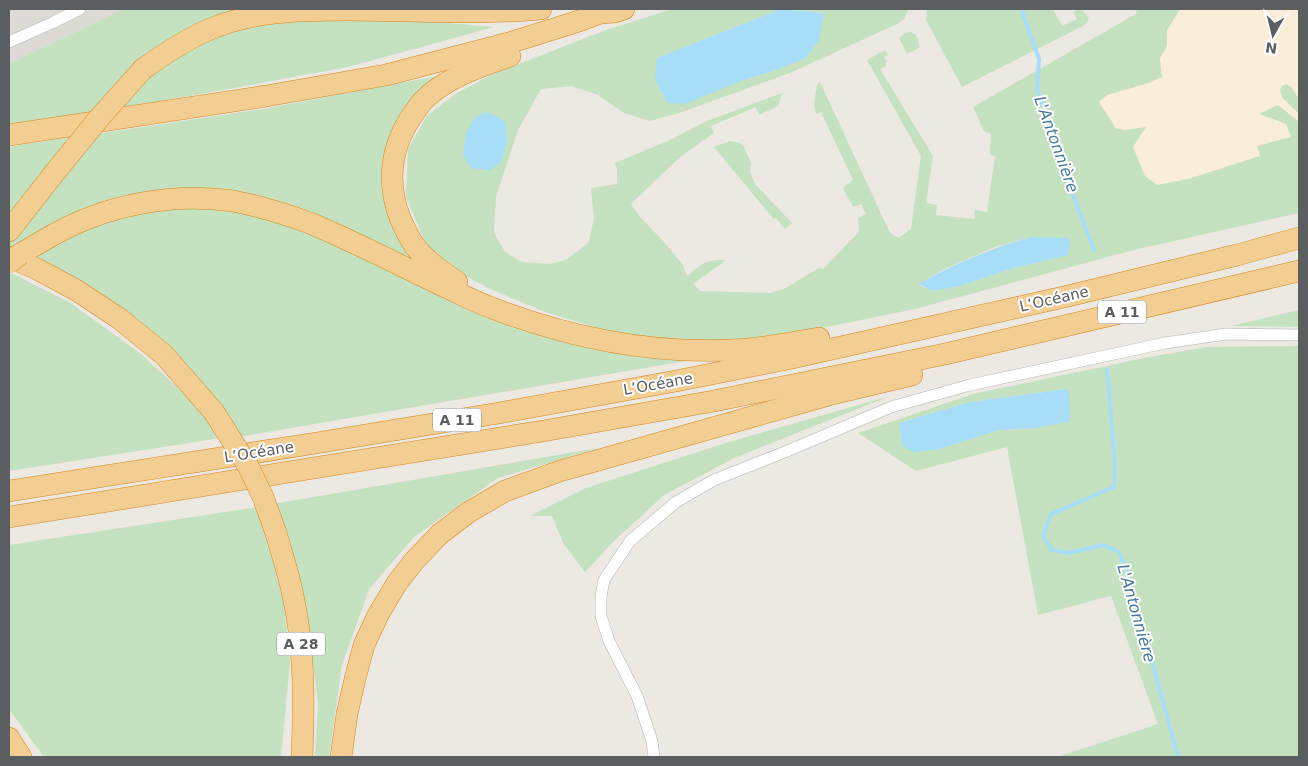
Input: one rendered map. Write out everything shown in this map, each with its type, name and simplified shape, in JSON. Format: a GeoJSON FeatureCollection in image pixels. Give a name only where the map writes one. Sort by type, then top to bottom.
{"type":"FeatureCollection","features":[{"type":"Feature","properties":{"kind":"highway"},"geometry":{"type":"LineString","coordinates":[[9,231],[100,116],[143,69],[184,42],[209,30],[246,18],[271,13],[315,10],[504,12],[541,9]]}},
{"type":"Feature","properties":{"kind":"highway"},"geometry":{"type":"LineString","coordinates":[[266,96],[449,52],[535,28],[593,9]]}},
{"type":"Feature","properties":{"kind":"highway"},"geometry":{"type":"LineString","coordinates":[[9,135],[266,96],[395,73],[509,43],[601,13],[620,10]]}},
{"type":"Feature","properties":{"kind":"highway"},"geometry":{"type":"LineString","coordinates":[[538,324],[528,314],[457,282],[438,268],[419,250],[406,231],[395,205],[392,181],[394,157],[403,130],[408,122],[423,101],[442,85],[468,72],[603,20],[620,10]]}},
{"type":"Feature","properties":{"kind":"highway"},"geometry":{"type":"LineString","coordinates":[[13,258],[60,231],[118,208],[163,200],[196,198],[231,201],[284,214],[310,223],[484,304],[538,324],[572,334],[669,349],[704,350],[748,349],[877,327],[903,333]]}},
{"type":"Feature","properties":{"kind":"highway","name":"L’Océane"},"geometry":{"type":"LineString","coordinates":[[9,491],[499,413],[676,381],[903,333],[1164,273],[1299,238]]}},
{"type":"Feature","properties":{"kind":"highway","name":"A 28"},"geometry":{"type":"LineString","coordinates":[[13,258],[76,290],[120,319],[164,355],[214,412],[248,466],[276,533],[294,596],[300,639],[303,686],[302,757]]}},
{"type":"Feature","properties":{"kind":"highway","name":"L’Océane"},"geometry":{"type":"LineString","coordinates":[[9,517],[543,431],[714,401],[945,354],[1299,271]]}},
{"type":"Feature","properties":{"kind":"highway"},"geometry":{"type":"LineString","coordinates":[[341,757],[354,679],[364,645],[378,615],[397,583],[415,560],[440,534],[469,512],[505,491],[560,471],[836,394],[919,373],[945,354]]}},
{"type":"Feature","properties":{"kind":"street"},"geometry":{"type":"LineString","coordinates":[[9,42],[80,9]]}},
{"type":"Feature","properties":{"kind":"street"},"geometry":{"type":"LineString","coordinates":[[654,757],[652,741],[637,696],[610,641],[601,616],[600,596],[604,580],[630,541],[676,502],[714,480],[891,408],[970,385],[1165,343],[1226,334],[1299,334]]}},
{"type":"Feature","properties":{"kind":"shaded area"},"geometry":{"type":"Polygon","coordinates":[[[9,9],[124,9],[9,64],[9,9]]]}},
{"type":"Feature","properties":{"kind":"shaded area"},"geometry":{"type":"Polygon","coordinates":[[[1180,9],[1299,9],[1299,213],[1130,251],[1081,99],[1107,95],[1148,83],[1167,46],[1167,30],[1180,9]]]}},
{"type":"Feature","properties":{"kind":"green space"},"geometry":{"type":"Polygon","coordinates":[[[124,9],[253,9],[247,10],[94,114],[9,126],[9,64],[124,9]]]}},
{"type":"Feature","properties":{"kind":"green space"},"geometry":{"type":"Polygon","coordinates":[[[672,9],[781,9],[657,58],[741,81],[806,58],[824,13],[785,9],[908,10],[904,19],[897,24],[792,72],[682,112],[650,121],[624,113],[598,95],[571,86],[541,89],[518,130],[496,197],[494,233],[505,252],[522,262],[550,264],[566,260],[589,242],[594,218],[591,188],[617,184],[615,163],[668,141],[707,121],[782,93],[778,106],[759,115],[756,107],[711,126],[714,133],[680,157],[631,204],[640,217],[683,265],[687,276],[708,261],[726,260],[693,284],[700,291],[770,293],[784,289],[819,268],[823,269],[859,232],[858,218],[866,214],[861,204],[853,207],[843,188],[853,180],[821,112],[816,114],[814,104],[817,85],[820,82],[890,233],[899,238],[911,229],[921,156],[867,60],[885,50],[888,55],[884,57],[887,62],[885,63],[886,66],[880,69],[933,156],[926,203],[937,205],[936,215],[974,219],[975,210],[987,212],[995,156],[990,155],[991,134],[984,131],[973,107],[1136,14],[1137,9],[1180,9],[1167,30],[1167,46],[1160,58],[1162,77],[1107,95],[1099,102],[1115,128],[1125,130],[1146,127],[1133,147],[1145,176],[1157,185],[1188,179],[1260,156],[1257,146],[1291,137],[1286,124],[1259,114],[1278,105],[1299,122],[1299,213],[1130,251],[915,309],[792,334],[742,341],[692,341],[645,338],[601,329],[545,312],[490,289],[455,270],[426,244],[406,197],[408,149],[427,116],[455,94],[491,75],[606,30],[672,9]],[[1030,237],[995,247],[944,269],[919,285],[932,291],[960,286],[1014,268],[1067,255],[1030,237]]]}},
{"type":"Feature","properties":{"kind":"green space"},"geometry":{"type":"Polygon","coordinates":[[[927,9],[1053,9],[1062,26],[1077,19],[1073,12],[1078,10],[1083,11],[1089,18],[1083,26],[962,87],[926,20],[927,9]]]}},
{"type":"Feature","properties":{"kind":"green space"},"geometry":{"type":"Polygon","coordinates":[[[377,17],[494,27],[348,67],[118,108],[174,54],[256,20],[377,17]]]}},
{"type":"Feature","properties":{"kind":"green space"},"geometry":{"type":"Polygon","coordinates":[[[911,32],[916,35],[920,47],[907,54],[899,38],[905,33],[911,32]]]}},
{"type":"Feature","properties":{"kind":"green space"},"geometry":{"type":"Polygon","coordinates":[[[437,76],[385,180],[433,272],[208,191],[9,250],[9,241],[96,134],[263,109],[437,76]]]}},
{"type":"Feature","properties":{"kind":"green space"},"geometry":{"type":"Polygon","coordinates":[[[1286,84],[1291,87],[1299,99],[1299,114],[1282,97],[1280,90],[1286,84]]]}},
{"type":"Feature","properties":{"kind":"green space"},"geometry":{"type":"Polygon","coordinates":[[[76,136],[9,218],[9,147],[76,136]]]}},
{"type":"Feature","properties":{"kind":"green space"},"geometry":{"type":"Polygon","coordinates":[[[730,141],[740,143],[744,147],[751,163],[750,172],[755,184],[792,223],[785,229],[767,211],[714,147],[730,141]]]}},
{"type":"Feature","properties":{"kind":"green space"},"geometry":{"type":"Polygon","coordinates":[[[174,205],[269,215],[410,275],[686,361],[238,437],[221,411],[30,258],[80,229],[174,205]]]}},
{"type":"Feature","properties":{"kind":"green space"},"geometry":{"type":"Polygon","coordinates":[[[11,273],[69,302],[141,354],[205,413],[221,438],[9,471],[9,275],[11,273]]]}},
{"type":"Feature","properties":{"kind":"green space"},"geometry":{"type":"Polygon","coordinates":[[[1299,310],[1299,327],[1231,326],[1299,310]]]}},
{"type":"Feature","properties":{"kind":"green space"},"geometry":{"type":"Polygon","coordinates":[[[1299,346],[1299,757],[1057,757],[1158,724],[1111,596],[1038,615],[1007,447],[916,471],[858,433],[973,394],[1149,357],[1208,347],[1299,346]],[[1068,389],[969,402],[899,423],[936,450],[999,430],[1037,428],[1068,389]]]}},
{"type":"Feature","properties":{"kind":"green space"},"geometry":{"type":"Polygon","coordinates":[[[890,396],[734,458],[664,495],[613,542],[585,572],[563,543],[552,516],[530,516],[586,488],[729,442],[890,396]]]}},
{"type":"Feature","properties":{"kind":"green space"},"geometry":{"type":"Polygon","coordinates":[[[598,448],[498,478],[415,536],[370,588],[342,664],[329,757],[315,757],[318,704],[309,632],[273,504],[598,448]]]}},
{"type":"Feature","properties":{"kind":"green space"},"geometry":{"type":"Polygon","coordinates":[[[258,507],[283,596],[290,661],[281,757],[44,757],[9,709],[9,545],[258,507]]]}},
{"type":"Feature","properties":{"kind":"water"},"geometry":{"type":"Polygon","coordinates":[[[781,9],[824,13],[819,40],[806,58],[741,81],[685,104],[668,103],[655,81],[657,58],[781,9]]]}},
{"type":"Feature","properties":{"kind":"water"},"geometry":{"type":"Polygon","coordinates":[[[485,112],[505,122],[507,141],[502,161],[491,170],[471,168],[463,155],[466,134],[474,118],[485,112]]]}},
{"type":"Feature","properties":{"kind":"water"},"geometry":{"type":"Polygon","coordinates":[[[1030,237],[1070,238],[1068,255],[1014,268],[960,286],[932,291],[919,284],[973,257],[1030,237]]]}},
{"type":"Feature","properties":{"kind":"water"},"geometry":{"type":"Polygon","coordinates":[[[1068,389],[1070,421],[1037,428],[999,430],[936,450],[913,452],[902,446],[899,423],[969,402],[1068,389]]]}},
{"type":"Feature","properties":{"kind":"waterway","name":"L'Antonnière"},"geometry":{"type":"LineString","coordinates":[[1021,9],[1039,59],[1037,88],[1065,174],[1094,250]]}},
{"type":"Feature","properties":{"kind":"waterway","name":"L'Antonnière"},"geometry":{"type":"LineString","coordinates":[[1107,370],[1115,464],[1114,487],[1051,514],[1043,536],[1052,550],[1068,553],[1104,545],[1119,552],[1128,573],[1178,757]]}}]}
